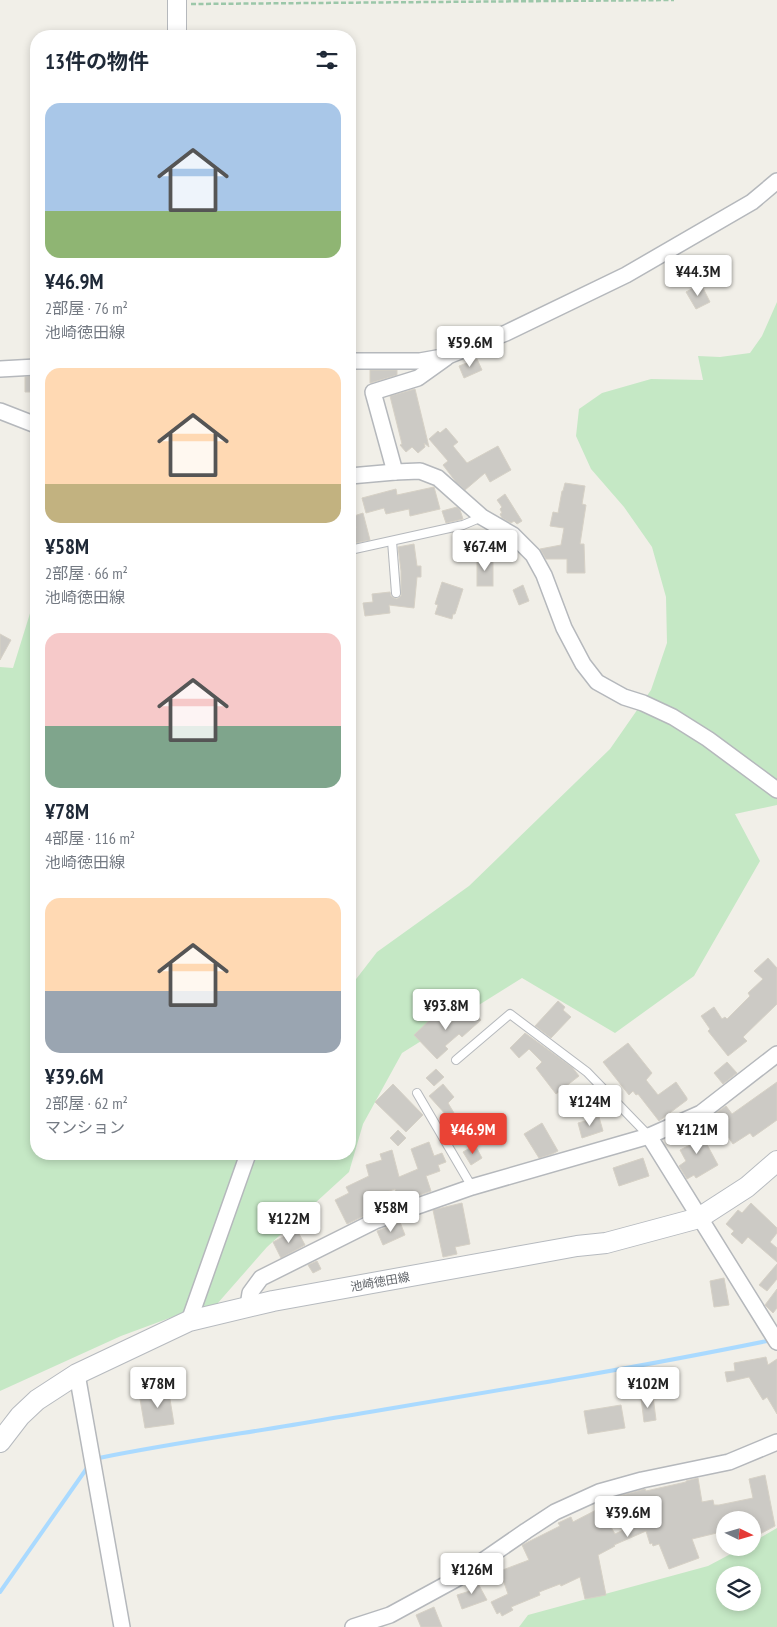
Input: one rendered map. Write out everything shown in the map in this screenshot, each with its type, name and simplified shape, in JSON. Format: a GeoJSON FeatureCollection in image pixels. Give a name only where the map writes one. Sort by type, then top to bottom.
{"type":"FeatureCollection","features":[{"type":"Feature","properties":{"kind":"main road","name":"池崎徳田線"},"geometry":{"type":"LineString","coordinates":[[1,1439],[20,1416],[37,1400],[77,1374],[189,1321],[248,1306],[577,1246],[606,1243],[699,1218],[748,1187],[777,1160]]}},
{"type":"Feature","properties":{"kind":"street"},"geometry":{"type":"LineString","coordinates":[[178,2],[178,30]]}},
{"type":"Feature","properties":{"kind":"street"},"geometry":{"type":"LineString","coordinates":[[356,361],[420,361],[448,356],[508,332],[626,275],[752,202],[777,181]]}},
{"type":"Feature","properties":{"kind":"street"},"geometry":{"type":"LineString","coordinates":[[395,472],[374,392],[418,378],[448,356]]}},
{"type":"Feature","properties":{"kind":"street"},"geometry":{"type":"LineString","coordinates":[[0,369],[30,367]]}},
{"type":"Feature","properties":{"kind":"street"},"geometry":{"type":"LineString","coordinates":[[0,411],[30,423]]}},
{"type":"Feature","properties":{"kind":"street"},"geometry":{"type":"LineString","coordinates":[[356,475],[420,471],[438,478],[482,517],[514,535],[533,555],[544,574],[564,628],[583,664],[596,682],[624,697],[643,703],[673,717],[708,739],[777,790]]}},
{"type":"Feature","properties":{"kind":"street"},"geometry":{"type":"LineString","coordinates":[[248,1306],[250,1293],[260,1278],[375,1221],[472,1187],[649,1136],[701,1113],[777,1054]]}},
{"type":"Feature","properties":{"kind":"street"},"geometry":{"type":"LineString","coordinates":[[649,1136],[774,1337]]}},
{"type":"Feature","properties":{"kind":"street"},"geometry":{"type":"LineString","coordinates":[[189,1321],[246,1160]]}},
{"type":"Feature","properties":{"kind":"street"},"geometry":{"type":"LineString","coordinates":[[77,1374],[122,1627]]}},
{"type":"Feature","properties":{"kind":"street"},"geometry":{"type":"LineString","coordinates":[[353,1627],[390,1615],[458,1578],[555,1512],[600,1492],[642,1480],[729,1462],[777,1442]]}},
{"type":"Feature","properties":{"kind":"lane"},"geometry":{"type":"LineString","coordinates":[[356,549],[463,526],[482,517]]}},
{"type":"Feature","properties":{"kind":"lane"},"geometry":{"type":"LineString","coordinates":[[392,541],[396,593]]}},
{"type":"Feature","properties":{"kind":"lane"},"geometry":{"type":"LineString","coordinates":[[456,1060],[510,1014],[587,1072],[649,1136]]}},
{"type":"Feature","properties":{"kind":"lane"},"geometry":{"type":"LineString","coordinates":[[418,1093],[472,1187]]}},
{"type":"Feature","properties":{"kind":"path"},"geometry":{"type":"LineString","coordinates":[[178,2],[674,0]]}},
{"type":"Feature","properties":{"kind":"green space"},"geometry":{"type":"Polygon","coordinates":[[[777,302],[777,805],[735,814],[760,861],[694,976],[615,1033],[522,978],[402,1053],[363,1124],[356,1148],[356,979],[377,952],[469,886],[610,749],[651,690],[667,643],[666,597],[652,547],[624,507],[591,469],[576,436],[579,409],[602,393],[651,379],[703,380],[698,356],[720,357],[750,353],[762,336],[777,302]]]}},
{"type":"Feature","properties":{"kind":"green space"},"geometry":{"type":"Polygon","coordinates":[[[30,613],[30,1160],[352,1160],[349,1172],[267,1247],[217,1304],[175,1316],[121,1336],[0,1391],[0,667],[13,668],[30,613]]]}},
{"type":"Feature","properties":{"kind":"green space"},"geometry":{"type":"Polygon","coordinates":[[[777,1528],[777,1627],[519,1627],[528,1615],[708,1566],[727,1556],[761,1556],[761,1537],[777,1528]]]}},
{"type":"Feature","properties":{"kind":"building"},"geometry":{"type":"Polygon","coordinates":[[[701,284],[710,302],[696,309],[686,292],[701,284]]]}},
{"type":"Feature","properties":{"kind":"building"},"geometry":{"type":"Polygon","coordinates":[[[477,359],[482,370],[464,378],[459,366],[477,359]]]}},
{"type":"Feature","properties":{"kind":"building"},"geometry":{"type":"Polygon","coordinates":[[[370,370],[397,370],[397,375],[370,383],[370,370]]]}},
{"type":"Feature","properties":{"kind":"building"},"geometry":{"type":"Polygon","coordinates":[[[25,377],[30,377],[30,392],[25,392],[25,377]]]}},
{"type":"Feature","properties":{"kind":"building"},"geometry":{"type":"Polygon","coordinates":[[[415,389],[429,447],[424,443],[425,447],[418,453],[412,447],[406,452],[400,445],[402,444],[390,396],[415,389]]]}},
{"type":"Feature","properties":{"kind":"building"},"geometry":{"type":"Polygon","coordinates":[[[446,428],[458,442],[453,446],[467,463],[498,446],[511,470],[490,482],[485,473],[465,490],[443,465],[448,461],[429,439],[438,431],[440,433],[446,428]]]}},
{"type":"Feature","properties":{"kind":"building"},"geometry":{"type":"Polygon","coordinates":[[[565,483],[585,486],[582,504],[586,505],[580,544],[584,544],[585,573],[567,573],[567,559],[546,559],[540,549],[561,545],[564,528],[550,526],[553,512],[558,513],[565,483]]]}},
{"type":"Feature","properties":{"kind":"building"},"geometry":{"type":"Polygon","coordinates":[[[434,487],[440,509],[410,516],[409,509],[386,514],[384,508],[366,513],[362,498],[396,489],[397,495],[434,487]]]}},
{"type":"Feature","properties":{"kind":"building"},"geometry":{"type":"Polygon","coordinates":[[[505,494],[522,521],[517,524],[514,521],[511,523],[502,518],[500,514],[502,513],[500,509],[502,507],[497,500],[505,494]]]}},
{"type":"Feature","properties":{"kind":"building"},"geometry":{"type":"Polygon","coordinates":[[[457,507],[463,519],[446,523],[442,511],[457,507]]]}},
{"type":"Feature","properties":{"kind":"building"},"geometry":{"type":"Polygon","coordinates":[[[363,513],[370,540],[356,543],[356,515],[363,513]]]}},
{"type":"Feature","properties":{"kind":"building"},"geometry":{"type":"Polygon","coordinates":[[[414,544],[417,566],[421,566],[421,577],[417,577],[414,608],[389,605],[390,613],[365,616],[363,603],[373,602],[372,594],[390,592],[391,596],[397,599],[401,596],[401,571],[398,547],[414,544]]]}},
{"type":"Feature","properties":{"kind":"building"},"geometry":{"type":"Polygon","coordinates":[[[477,559],[493,559],[493,586],[477,586],[477,559]]]}},
{"type":"Feature","properties":{"kind":"building"},"geometry":{"type":"Polygon","coordinates":[[[442,582],[463,589],[452,619],[435,614],[438,605],[435,604],[442,582]]]}},
{"type":"Feature","properties":{"kind":"building"},"geometry":{"type":"Polygon","coordinates":[[[523,585],[529,601],[519,605],[513,590],[523,585]]]}},
{"type":"Feature","properties":{"kind":"building"},"geometry":{"type":"Polygon","coordinates":[[[0,634],[11,640],[0,660],[0,634]]]}},
{"type":"Feature","properties":{"kind":"building"},"geometry":{"type":"Polygon","coordinates":[[[768,958],[777,968],[777,1004],[743,1037],[747,1041],[728,1056],[708,1031],[710,1029],[701,1016],[714,1007],[722,1019],[725,1017],[727,1019],[750,996],[748,993],[763,979],[754,971],[768,958]]]}},
{"type":"Feature","properties":{"kind":"building"},"geometry":{"type":"Polygon","coordinates":[[[558,1001],[565,1007],[563,1010],[571,1017],[551,1038],[535,1026],[558,1001]]]}},
{"type":"Feature","properties":{"kind":"building"},"geometry":{"type":"Polygon","coordinates":[[[469,1006],[481,1020],[462,1037],[459,1034],[445,1046],[448,1049],[437,1059],[414,1035],[438,1012],[449,1024],[469,1006]]]}},
{"type":"Feature","properties":{"kind":"building"},"geometry":{"type":"Polygon","coordinates":[[[525,1033],[572,1067],[579,1076],[556,1094],[536,1068],[542,1062],[529,1049],[519,1058],[510,1048],[525,1033]]]}},
{"type":"Feature","properties":{"kind":"building"},"geometry":{"type":"Polygon","coordinates":[[[628,1043],[652,1073],[646,1080],[658,1095],[676,1082],[687,1098],[687,1100],[659,1121],[638,1094],[636,1095],[633,1091],[629,1095],[603,1062],[628,1043]]]}},
{"type":"Feature","properties":{"kind":"building"},"geometry":{"type":"Polygon","coordinates":[[[727,1062],[737,1073],[723,1084],[714,1073],[727,1062]]]}},
{"type":"Feature","properties":{"kind":"building"},"geometry":{"type":"Polygon","coordinates":[[[436,1069],[444,1077],[434,1086],[426,1078],[436,1069]]]}},
{"type":"Feature","properties":{"kind":"building"},"geometry":{"type":"Polygon","coordinates":[[[777,1082],[777,1120],[753,1137],[750,1133],[733,1144],[713,1115],[726,1106],[732,1114],[777,1082]]]}},
{"type":"Feature","properties":{"kind":"building"},"geometry":{"type":"Polygon","coordinates":[[[393,1084],[423,1115],[406,1132],[375,1102],[393,1084]]]}},
{"type":"Feature","properties":{"kind":"building"},"geometry":{"type":"Polygon","coordinates":[[[443,1084],[454,1097],[448,1103],[460,1123],[456,1126],[429,1096],[443,1084]]]}},
{"type":"Feature","properties":{"kind":"building"},"geometry":{"type":"Polygon","coordinates":[[[599,1117],[603,1131],[582,1138],[578,1123],[599,1117]]]}},
{"type":"Feature","properties":{"kind":"building"},"geometry":{"type":"Polygon","coordinates":[[[542,1123],[558,1151],[539,1158],[524,1134],[542,1123]]]}},
{"type":"Feature","properties":{"kind":"building"},"geometry":{"type":"Polygon","coordinates":[[[702,1127],[708,1137],[704,1139],[718,1165],[696,1178],[694,1175],[687,1179],[679,1166],[686,1161],[680,1150],[690,1145],[685,1136],[702,1127]]]}},
{"type":"Feature","properties":{"kind":"building"},"geometry":{"type":"Polygon","coordinates":[[[398,1130],[406,1138],[398,1146],[390,1138],[398,1130]]]}},
{"type":"Feature","properties":{"kind":"building"},"geometry":{"type":"Polygon","coordinates":[[[429,1142],[434,1156],[442,1153],[446,1162],[438,1165],[440,1171],[426,1176],[431,1191],[400,1202],[395,1189],[370,1198],[376,1210],[347,1224],[335,1200],[349,1193],[346,1187],[369,1176],[366,1165],[382,1160],[380,1154],[392,1150],[399,1177],[418,1169],[411,1149],[429,1142]]]}},
{"type":"Feature","properties":{"kind":"building"},"geometry":{"type":"Polygon","coordinates":[[[475,1145],[482,1158],[471,1165],[463,1152],[475,1145]]]}},
{"type":"Feature","properties":{"kind":"building"},"geometry":{"type":"Polygon","coordinates":[[[643,1158],[649,1176],[619,1186],[613,1168],[643,1158]]]}},
{"type":"Feature","properties":{"kind":"building"},"geometry":{"type":"Polygon","coordinates":[[[462,1203],[470,1244],[455,1247],[457,1254],[443,1257],[433,1210],[462,1203]]]}},
{"type":"Feature","properties":{"kind":"building"},"geometry":{"type":"Polygon","coordinates":[[[751,1203],[777,1228],[777,1233],[770,1242],[777,1248],[777,1262],[748,1237],[742,1244],[731,1234],[734,1231],[726,1224],[738,1210],[742,1213],[751,1203]]]}},
{"type":"Feature","properties":{"kind":"building"},"geometry":{"type":"Polygon","coordinates":[[[400,1222],[405,1235],[383,1245],[377,1231],[400,1222]]]}},
{"type":"Feature","properties":{"kind":"building"},"geometry":{"type":"Polygon","coordinates":[[[297,1230],[305,1245],[281,1258],[273,1242],[297,1230]]]}},
{"type":"Feature","properties":{"kind":"building"},"geometry":{"type":"Polygon","coordinates":[[[317,1261],[321,1269],[313,1273],[308,1265],[317,1261]]]}},
{"type":"Feature","properties":{"kind":"building"},"geometry":{"type":"Polygon","coordinates":[[[777,1264],[777,1279],[767,1291],[759,1285],[777,1264]]]}},
{"type":"Feature","properties":{"kind":"building"},"geometry":{"type":"Polygon","coordinates":[[[724,1278],[729,1305],[714,1307],[710,1281],[724,1278]]]}},
{"type":"Feature","properties":{"kind":"building"},"geometry":{"type":"Polygon","coordinates":[[[777,1289],[777,1308],[773,1313],[765,1305],[777,1289]]]}},
{"type":"Feature","properties":{"kind":"building"},"geometry":{"type":"Polygon","coordinates":[[[766,1357],[768,1365],[777,1359],[777,1414],[767,1397],[763,1400],[749,1377],[727,1382],[725,1372],[735,1371],[734,1363],[766,1357]]]}},
{"type":"Feature","properties":{"kind":"building"},"geometry":{"type":"Polygon","coordinates":[[[168,1387],[174,1424],[145,1428],[140,1399],[155,1397],[153,1389],[168,1387]]]}},
{"type":"Feature","properties":{"kind":"building"},"geometry":{"type":"Polygon","coordinates":[[[653,1396],[656,1420],[644,1422],[641,1398],[653,1396]]]}},
{"type":"Feature","properties":{"kind":"building"},"geometry":{"type":"Polygon","coordinates":[[[621,1405],[625,1428],[588,1434],[584,1411],[621,1405]]]}},
{"type":"Feature","properties":{"kind":"building"},"geometry":{"type":"Polygon","coordinates":[[[765,1475],[775,1526],[761,1533],[761,1511],[716,1511],[716,1533],[692,1539],[699,1558],[669,1569],[659,1544],[653,1546],[652,1543],[650,1544],[646,1531],[614,1545],[598,1555],[606,1595],[585,1599],[580,1577],[561,1586],[560,1584],[539,1592],[540,1595],[511,1607],[513,1610],[502,1616],[500,1612],[497,1614],[491,1602],[508,1594],[500,1571],[529,1560],[522,1545],[560,1526],[558,1523],[571,1517],[573,1522],[600,1508],[615,1534],[636,1524],[630,1501],[614,1506],[612,1498],[698,1478],[702,1502],[713,1500],[714,1505],[719,1505],[753,1498],[749,1479],[765,1475]]]}},
{"type":"Feature","properties":{"kind":"building"},"geometry":{"type":"Polygon","coordinates":[[[475,1578],[487,1600],[462,1609],[457,1595],[470,1591],[466,1584],[475,1578]]]}},
{"type":"Feature","properties":{"kind":"building"},"geometry":{"type":"Polygon","coordinates":[[[434,1607],[442,1627],[421,1627],[416,1615],[434,1607]]]}},
{"type":"Feature","properties":{"kind":"waterway"},"geometry":{"type":"LineString","coordinates":[[99,1458],[601,1373],[771,1339]]}},
{"type":"Feature","properties":{"kind":"waterway"},"geometry":{"type":"LineString","coordinates":[[0,1592],[87,1468]]}}]}
